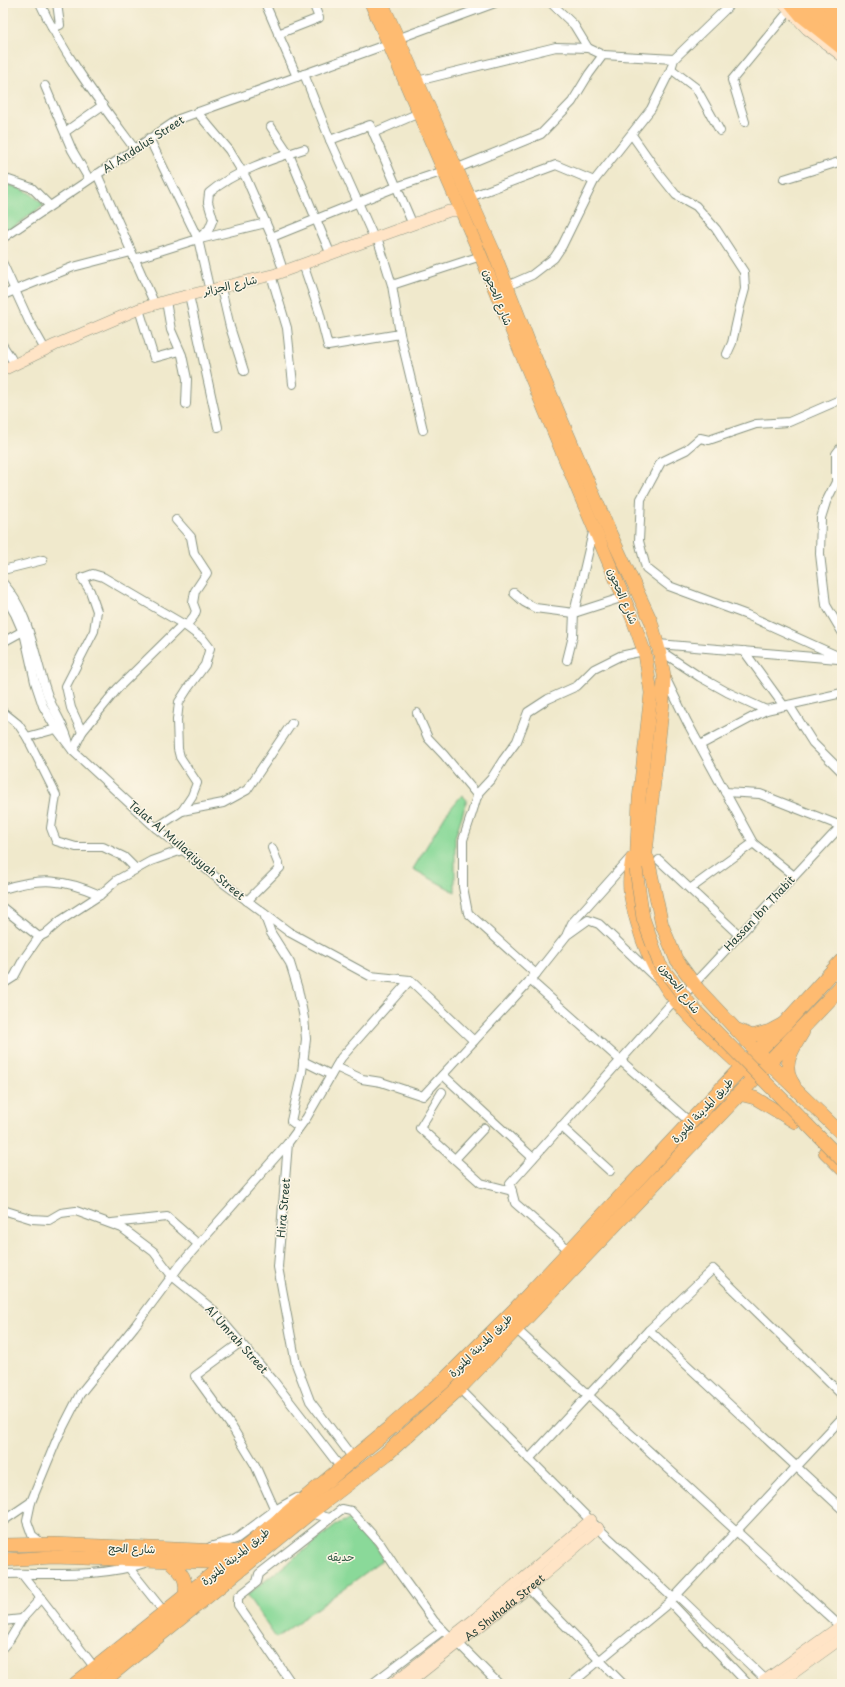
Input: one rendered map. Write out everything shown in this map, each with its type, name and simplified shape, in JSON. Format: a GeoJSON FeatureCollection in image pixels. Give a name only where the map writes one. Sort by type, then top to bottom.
{"type":"FeatureCollection","features":[{"type":"Feature","properties":{"kind":"highway"},"geometry":{"type":"LineString","coordinates":[[809,3],[842,31]]}},
{"type":"Feature","properties":{"kind":"highway"},"geometry":{"type":"LineString","coordinates":[[828,3],[842,15]]}},
{"type":"Feature","properties":{"kind":"highway"},"geometry":{"type":"LineString","coordinates":[[788,6],[802,15],[842,47]]}},
{"type":"Feature","properties":{"kind":"highway","name":"طريق المدينة المنورة"},"geometry":{"type":"LineString","coordinates":[[100,1684],[245,1558],[323,1483],[390,1428],[446,1379],[513,1312],[842,961]]}},
{"type":"Feature","properties":{"kind":"highway","name":"طريق المدينة المنورة"},"geometry":{"type":"LineString","coordinates":[[76,1684],[228,1562],[261,1553],[309,1513],[386,1454],[459,1388],[842,986]]}},
{"type":"Feature","properties":{"kind":"main road","name":"شارع الحجون"},"geometry":{"type":"LineString","coordinates":[[371,3],[417,81],[458,168],[539,367],[610,533],[651,621],[664,675],[663,703],[646,852],[640,870],[653,927],[669,963],[701,1005],[842,1150]]}},
{"type":"Feature","properties":{"kind":"main road","name":"شارع الحجون"},"geometry":{"type":"LineString","coordinates":[[382,3],[393,42],[419,113],[481,256],[624,597],[644,652],[651,693],[639,798],[638,830],[640,870],[643,918],[660,964],[692,1007],[842,1160]]}},
{"type":"Feature","properties":{"kind":"main road"},"geometry":{"type":"LineString","coordinates":[[638,830],[629,872],[629,895],[643,944],[665,986],[677,1002],[842,1169]]}},
{"type":"Feature","properties":{"kind":"main road"},"geometry":{"type":"LineString","coordinates":[[646,852],[662,925],[676,959],[694,984],[736,1030],[842,1134]]}},
{"type":"Feature","properties":{"kind":"main road"},"geometry":{"type":"LineString","coordinates":[[736,1030],[752,1036],[770,1031],[786,1022]]}},
{"type":"Feature","properties":{"kind":"main road"},"geometry":{"type":"LineString","coordinates":[[805,1099],[788,1077],[787,1061],[808,1022]]}},
{"type":"Feature","properties":{"kind":"main road"},"geometry":{"type":"LineString","coordinates":[[739,1094],[755,1098],[796,1122]]}},
{"type":"Feature","properties":{"kind":"main road","name":"شارع الحج"},"geometry":{"type":"LineString","coordinates":[[3,1545],[200,1550],[245,1558]]}},
{"type":"Feature","properties":{"kind":"main road","name":"شارع الحج"},"geometry":{"type":"LineString","coordinates":[[3,1560],[53,1557],[228,1562]]}},
{"type":"Feature","properties":{"kind":"main road"},"geometry":{"type":"LineString","coordinates":[[168,1560],[178,1568],[184,1579],[187,1588],[184,1598]]}},
{"type":"Feature","properties":{"kind":"street"},"geometry":{"type":"LineString","coordinates":[[40,3],[52,28],[82,77],[134,148]]}},
{"type":"Feature","properties":{"kind":"street"},"geometry":{"type":"LineString","coordinates":[[52,28],[60,25],[57,3]]}},
{"type":"Feature","properties":{"kind":"street"},"geometry":{"type":"LineString","coordinates":[[265,3],[278,34],[300,75],[374,236],[392,285],[400,334],[423,430]]}},
{"type":"Feature","properties":{"kind":"street"},"geometry":{"type":"LineString","coordinates":[[278,34],[319,18],[313,3]]}},
{"type":"Feature","properties":{"kind":"street","name":"Al Andalus Street"},"geometry":{"type":"LineString","coordinates":[[3,238],[49,205],[179,119],[393,42],[495,3]]}},
{"type":"Feature","properties":{"kind":"street"},"geometry":{"type":"LineString","coordinates":[[551,3],[574,25],[588,48]]}},
{"type":"Feature","properties":{"kind":"street"},"geometry":{"type":"LineString","coordinates":[[507,286],[532,275],[554,258],[562,246],[594,181],[632,135],[651,109],[671,69],[674,59],[732,3]]}},
{"type":"Feature","properties":{"kind":"street"},"geometry":{"type":"LineString","coordinates":[[745,122],[732,80],[788,6],[807,29],[842,56]]}},
{"type":"Feature","properties":{"kind":"street"},"geometry":{"type":"LineString","coordinates":[[417,81],[556,46],[588,48],[603,55],[674,59]]}},
{"type":"Feature","properties":{"kind":"street"},"geometry":{"type":"LineString","coordinates":[[458,168],[541,134],[572,102],[589,74],[603,55]]}},
{"type":"Feature","properties":{"kind":"street"},"geometry":{"type":"LineString","coordinates":[[671,69],[696,88],[720,131]]}},
{"type":"Feature","properties":{"kind":"street"},"geometry":{"type":"LineString","coordinates":[[45,86],[72,150],[89,179]]}},
{"type":"Feature","properties":{"kind":"street"},"geometry":{"type":"LineString","coordinates":[[65,132],[103,105]]}},
{"type":"Feature","properties":{"kind":"street"},"geometry":{"type":"LineString","coordinates":[[197,112],[229,150],[242,172],[272,236],[281,264]]}},
{"type":"Feature","properties":{"kind":"street"},"geometry":{"type":"LineString","coordinates":[[373,133],[419,113]]}},
{"type":"Feature","properties":{"kind":"street"},"geometry":{"type":"LineString","coordinates":[[330,140],[370,126],[410,218]]}},
{"type":"Feature","properties":{"kind":"street"},"geometry":{"type":"LineString","coordinates":[[271,127],[289,154],[328,248]]}},
{"type":"Feature","properties":{"kind":"street"},"geometry":{"type":"LineString","coordinates":[[632,135],[676,195],[696,206],[716,229],[744,272],[745,289],[732,343],[727,354]]}},
{"type":"Feature","properties":{"kind":"street"},"geometry":{"type":"LineString","coordinates":[[149,138],[198,239],[208,284]]}},
{"type":"Feature","properties":{"kind":"street"},"geometry":{"type":"LineString","coordinates":[[198,239],[209,229],[214,220],[208,202],[209,193],[220,183],[242,172],[304,149]]}},
{"type":"Feature","properties":{"kind":"street"},"geometry":{"type":"LineString","coordinates":[[784,179],[842,161]]}},
{"type":"Feature","properties":{"kind":"street"},"geometry":{"type":"LineString","coordinates":[[470,197],[556,165],[594,181]]}},
{"type":"Feature","properties":{"kind":"street"},"geometry":{"type":"LineString","coordinates":[[272,236],[359,201],[444,170]]}},
{"type":"Feature","properties":{"kind":"street"},"geometry":{"type":"LineString","coordinates":[[97,174],[152,298]]}},
{"type":"Feature","properties":{"kind":"street"},"geometry":{"type":"LineString","coordinates":[[4,177],[32,188],[49,205]]}},
{"type":"Feature","properties":{"kind":"street","name":"شارع الجزائر"},"geometry":{"type":"LineString","coordinates":[[7,360],[119,310],[152,298],[281,264],[328,248],[374,236],[410,218],[449,203],[455,197]]}},
{"type":"Feature","properties":{"kind":"street","name":"شارع الجزائر"},"geometry":{"type":"LineString","coordinates":[[3,370],[55,345],[139,309],[271,275],[374,236],[449,211],[461,211]]}},
{"type":"Feature","properties":{"kind":"street"},"geometry":{"type":"LineString","coordinates":[[3,295],[73,267],[132,255],[266,223]]}},
{"type":"Feature","properties":{"kind":"street"},"geometry":{"type":"LineString","coordinates":[[392,285],[481,256]]}},
{"type":"Feature","properties":{"kind":"street"},"geometry":{"type":"LineString","coordinates":[[3,264],[29,321],[42,344]]}},
{"type":"Feature","properties":{"kind":"street"},"geometry":{"type":"LineString","coordinates":[[303,264],[319,311],[328,346],[400,334]]}},
{"type":"Feature","properties":{"kind":"street"},"geometry":{"type":"LineString","coordinates":[[271,275],[287,328],[293,384]]}},
{"type":"Feature","properties":{"kind":"street"},"geometry":{"type":"LineString","coordinates":[[221,288],[230,327],[244,371]]}},
{"type":"Feature","properties":{"kind":"street"},"geometry":{"type":"LineString","coordinates":[[189,295],[218,427]]}},
{"type":"Feature","properties":{"kind":"street"},"geometry":{"type":"LineString","coordinates":[[166,301],[171,330],[180,351],[187,379],[186,404]]}},
{"type":"Feature","properties":{"kind":"street"},"geometry":{"type":"LineString","coordinates":[[139,309],[154,358],[180,351]]}},
{"type":"Feature","properties":{"kind":"street"},"geometry":{"type":"LineString","coordinates":[[3,346],[7,360]]}},
{"type":"Feature","properties":{"kind":"street"},"geometry":{"type":"LineString","coordinates":[[842,400],[789,422],[756,424],[709,440],[700,438],[686,450],[661,462],[641,499],[639,541],[646,568],[669,586],[746,615],[842,658]]}},
{"type":"Feature","properties":{"kind":"street"},"geometry":{"type":"LineString","coordinates":[[842,446],[836,454],[836,482],[826,502],[821,518],[820,554],[826,605],[842,632]]}},
{"type":"Feature","properties":{"kind":"street"},"geometry":{"type":"LineString","coordinates":[[71,749],[82,732],[118,688],[185,625],[196,612],[194,603],[195,591],[207,573],[194,553],[191,537],[176,520]]}},
{"type":"Feature","properties":{"kind":"street"},"geometry":{"type":"LineString","coordinates":[[567,660],[573,636],[574,613],[594,528]]}},
{"type":"Feature","properties":{"kind":"street"},"geometry":{"type":"LineString","coordinates":[[3,570],[43,560]]}},
{"type":"Feature","properties":{"kind":"street"},"geometry":{"type":"LineString","coordinates":[[82,732],[71,708],[66,686],[94,630],[97,611],[90,591],[82,578],[93,574],[104,577],[185,625],[203,639],[210,648],[205,665],[179,702],[177,720],[178,749],[180,757],[197,782],[192,796],[182,811]]}},
{"type":"Feature","properties":{"kind":"street","name":"Talat Al Mullaqiyyah Street"},"geometry":{"type":"LineString","coordinates":[[3,583],[12,594],[28,628],[47,695],[64,730],[71,749]]}},
{"type":"Feature","properties":{"kind":"street"},"geometry":{"type":"LineString","coordinates":[[514,593],[524,602],[535,608],[574,613],[624,597]]}},
{"type":"Feature","properties":{"kind":"street","name":"Talat Al Mullaqiyyah Street"},"geometry":{"type":"LineString","coordinates":[[4,595],[23,630],[39,694],[56,729],[71,749],[156,828],[182,850],[218,880],[289,932],[370,976],[410,980]]}},
{"type":"Feature","properties":{"kind":"street"},"geometry":{"type":"LineString","coordinates":[[3,642],[23,630]]}},
{"type":"Feature","properties":{"kind":"street"},"geometry":{"type":"LineString","coordinates":[[658,647],[842,658]]}},
{"type":"Feature","properties":{"kind":"street"},"geometry":{"type":"LineString","coordinates":[[658,647],[700,677],[727,692],[766,710]]}},
{"type":"Feature","properties":{"kind":"street"},"geometry":{"type":"LineString","coordinates":[[744,651],[786,705],[813,743],[842,772]]}},
{"type":"Feature","properties":{"kind":"street"},"geometry":{"type":"LineString","coordinates":[[536,974],[468,913],[463,887],[463,840],[478,796],[491,779],[502,760],[517,741],[528,712],[548,699],[577,686],[594,669],[620,656],[644,652]]}},
{"type":"Feature","properties":{"kind":"street"},"geometry":{"type":"LineString","coordinates":[[664,675],[753,843],[794,876]]}},
{"type":"Feature","properties":{"kind":"street"},"geometry":{"type":"LineString","coordinates":[[700,745],[766,710],[842,693]]}},
{"type":"Feature","properties":{"kind":"street"},"geometry":{"type":"LineString","coordinates":[[3,712],[18,724],[27,737],[56,795],[51,828],[56,841],[76,847],[103,847],[124,857],[136,869]]}},
{"type":"Feature","properties":{"kind":"street"},"geometry":{"type":"LineString","coordinates":[[417,713],[428,738],[478,796]]}},
{"type":"Feature","properties":{"kind":"street"},"geometry":{"type":"LineString","coordinates":[[156,828],[182,811],[223,803],[247,790],[292,723]]}},
{"type":"Feature","properties":{"kind":"street"},"geometry":{"type":"LineString","coordinates":[[27,737],[56,729]]}},
{"type":"Feature","properties":{"kind":"street"},"geometry":{"type":"LineString","coordinates":[[725,792],[760,794],[842,825]]}},
{"type":"Feature","properties":{"kind":"street","name":"Hassan Ibn Thabit"},"geometry":{"type":"LineString","coordinates":[[512,1191],[510,1184],[670,1005],[677,1002],[842,825]]}},
{"type":"Feature","properties":{"kind":"street"},"geometry":{"type":"LineString","coordinates":[[690,889],[753,843]]}},
{"type":"Feature","properties":{"kind":"street"},"geometry":{"type":"LineString","coordinates":[[248,901],[280,868],[272,848]]}},
{"type":"Feature","properties":{"kind":"street"},"geometry":{"type":"LineString","coordinates":[[3,984],[14,977],[23,960],[39,937],[78,908],[100,895],[118,880],[136,869],[151,861],[182,850]]}},
{"type":"Feature","properties":{"kind":"street"},"geometry":{"type":"LineString","coordinates":[[336,1067],[362,1079],[381,1082],[423,1096],[536,974],[567,935],[572,923],[632,855]]}},
{"type":"Feature","properties":{"kind":"street"},"geometry":{"type":"LineString","coordinates":[[659,860],[739,935]]}},
{"type":"Feature","properties":{"kind":"street"},"geometry":{"type":"LineString","coordinates":[[3,889],[42,880],[59,882],[84,888],[100,895]]}},
{"type":"Feature","properties":{"kind":"street"},"geometry":{"type":"LineString","coordinates":[[3,908],[39,937]]}},
{"type":"Feature","properties":{"kind":"street"},"geometry":{"type":"LineString","coordinates":[[264,913],[271,933],[290,962],[298,989],[304,1018],[306,1039],[296,1103],[291,1121],[299,1127]]}},
{"type":"Feature","properties":{"kind":"street"},"geometry":{"type":"LineString","coordinates":[[567,935],[588,920],[598,924],[651,975],[665,986]]}},
{"type":"Feature","properties":{"kind":"street"},"geometry":{"type":"LineString","coordinates":[[410,980],[474,1041]]}},
{"type":"Feature","properties":{"kind":"street","name":"Hira Street"},"geometry":{"type":"LineString","coordinates":[[353,1458],[310,1401],[296,1364],[278,1267],[288,1143],[341,1058],[410,980]]}},
{"type":"Feature","properties":{"kind":"street"},"geometry":{"type":"LineString","coordinates":[[530,980],[691,1123]]}},
{"type":"Feature","properties":{"kind":"street"},"geometry":{"type":"LineString","coordinates":[[303,1061],[331,1075]]}},
{"type":"Feature","properties":{"kind":"street"},"geometry":{"type":"LineString","coordinates":[[443,1075],[533,1158]]}},
{"type":"Feature","properties":{"kind":"street"},"geometry":{"type":"LineString","coordinates":[[442,1092],[420,1128],[481,1183],[512,1191],[515,1203],[570,1251]]}},
{"type":"Feature","properties":{"kind":"street"},"geometry":{"type":"LineString","coordinates":[[562,1126],[610,1171]]}},
{"type":"Feature","properties":{"kind":"street"},"geometry":{"type":"LineString","coordinates":[[455,1159],[484,1128]]}},
{"type":"Feature","properties":{"kind":"street"},"geometry":{"type":"LineString","coordinates":[[43,1545],[32,1535],[27,1520],[31,1502],[57,1439],[80,1394],[198,1244],[288,1143]]}},
{"type":"Feature","properties":{"kind":"street","name":"Al Umrah Street"},"geometry":{"type":"LineString","coordinates":[[3,1210],[32,1219],[49,1220],[61,1213],[76,1211],[122,1228],[154,1252],[172,1276],[211,1308],[241,1342],[273,1380],[341,1468]]}},
{"type":"Feature","properties":{"kind":"street"},"geometry":{"type":"LineString","coordinates":[[109,1223],[167,1217],[198,1244]]}},
{"type":"Feature","properties":{"kind":"street"},"geometry":{"type":"LineString","coordinates":[[529,1459],[649,1330],[713,1269],[842,1395]]}},
{"type":"Feature","properties":{"kind":"street"},"geometry":{"type":"LineString","coordinates":[[459,1388],[594,1524],[763,1682],[841,1626],[516,1329]]}},
{"type":"Feature","properties":{"kind":"street"},"geometry":{"type":"LineString","coordinates":[[649,1330],[796,1468],[842,1509]]}},
{"type":"Feature","properties":{"kind":"street"},"geometry":{"type":"LineString","coordinates":[[241,1342],[195,1376],[232,1426],[255,1465],[275,1510]]}},
{"type":"Feature","properties":{"kind":"street"},"geometry":{"type":"LineString","coordinates":[[571,1684],[673,1598],[737,1532],[842,1418]]}},
{"type":"Feature","properties":{"kind":"street"},"geometry":{"type":"LineString","coordinates":[[200,1550],[236,1539],[275,1510],[323,1483]]}},
{"type":"Feature","properties":{"kind":"street"},"geometry":{"type":"LineString","coordinates":[[3,1521],[31,1502]]}},
{"type":"Feature","properties":{"kind":"street"},"geometry":{"type":"LineString","coordinates":[[292,1684],[238,1605],[238,1597],[256,1582],[259,1574],[342,1509],[351,1511],[379,1542],[434,1621],[499,1684]]}},
{"type":"Feature","properties":{"kind":"street"},"geometry":{"type":"LineString","coordinates":[[309,1513],[330,1518]]}},
{"type":"Feature","properties":{"kind":"street"},"geometry":{"type":"LineString","coordinates":[[392,1684],[594,1524]]}},
{"type":"Feature","properties":{"kind":"street","name":"As Shuhada Street"},"geometry":{"type":"LineString","coordinates":[[407,1684],[451,1637],[528,1588],[594,1524]]}},
{"type":"Feature","properties":{"kind":"street"},"geometry":{"type":"LineString","coordinates":[[288,1531],[291,1549]]}},
{"type":"Feature","properties":{"kind":"street"},"geometry":{"type":"LineString","coordinates":[[3,1574],[89,1572],[129,1568],[153,1560]]}},
{"type":"Feature","properties":{"kind":"street"},"geometry":{"type":"LineString","coordinates":[[129,1568],[165,1613]]}},
{"type":"Feature","properties":{"kind":"street"},"geometry":{"type":"LineString","coordinates":[[22,1574],[96,1668]]}},
{"type":"Feature","properties":{"kind":"street"},"geometry":{"type":"LineString","coordinates":[[528,1588],[623,1684]]}},
{"type":"Feature","properties":{"kind":"street"},"geometry":{"type":"LineString","coordinates":[[3,1647],[10,1639],[22,1619],[41,1598]]}},
{"type":"Feature","properties":{"kind":"street"},"geometry":{"type":"LineString","coordinates":[[673,1598],[748,1684]]}},
{"type":"Feature","properties":{"kind":"street"},"geometry":{"type":"LineString","coordinates":[[3,1621],[22,1619]]}},
{"type":"Feature","properties":{"kind":"street"},"geometry":{"type":"LineString","coordinates":[[372,1684],[451,1637]]}},
{"type":"Feature","properties":{"kind":"street"},"geometry":{"type":"LineString","coordinates":[[778,1684],[842,1638]]}},
{"type":"Feature","properties":{"kind":"green space"},"geometry":{"type":"Polygon","coordinates":[[[3,184],[25,191],[44,205],[3,235],[3,184]]]}},
{"type":"Feature","properties":{"kind":"green space"},"geometry":{"type":"Polygon","coordinates":[[[462,795],[467,800],[455,837],[455,892],[413,869],[446,814],[462,795]]]}},
{"type":"Feature","properties":{"kind":"green space","name":"حديقه"},"geometry":{"type":"Polygon","coordinates":[[[351,1519],[376,1549],[383,1560],[276,1638],[247,1595],[339,1523],[351,1519]]]}}]}
